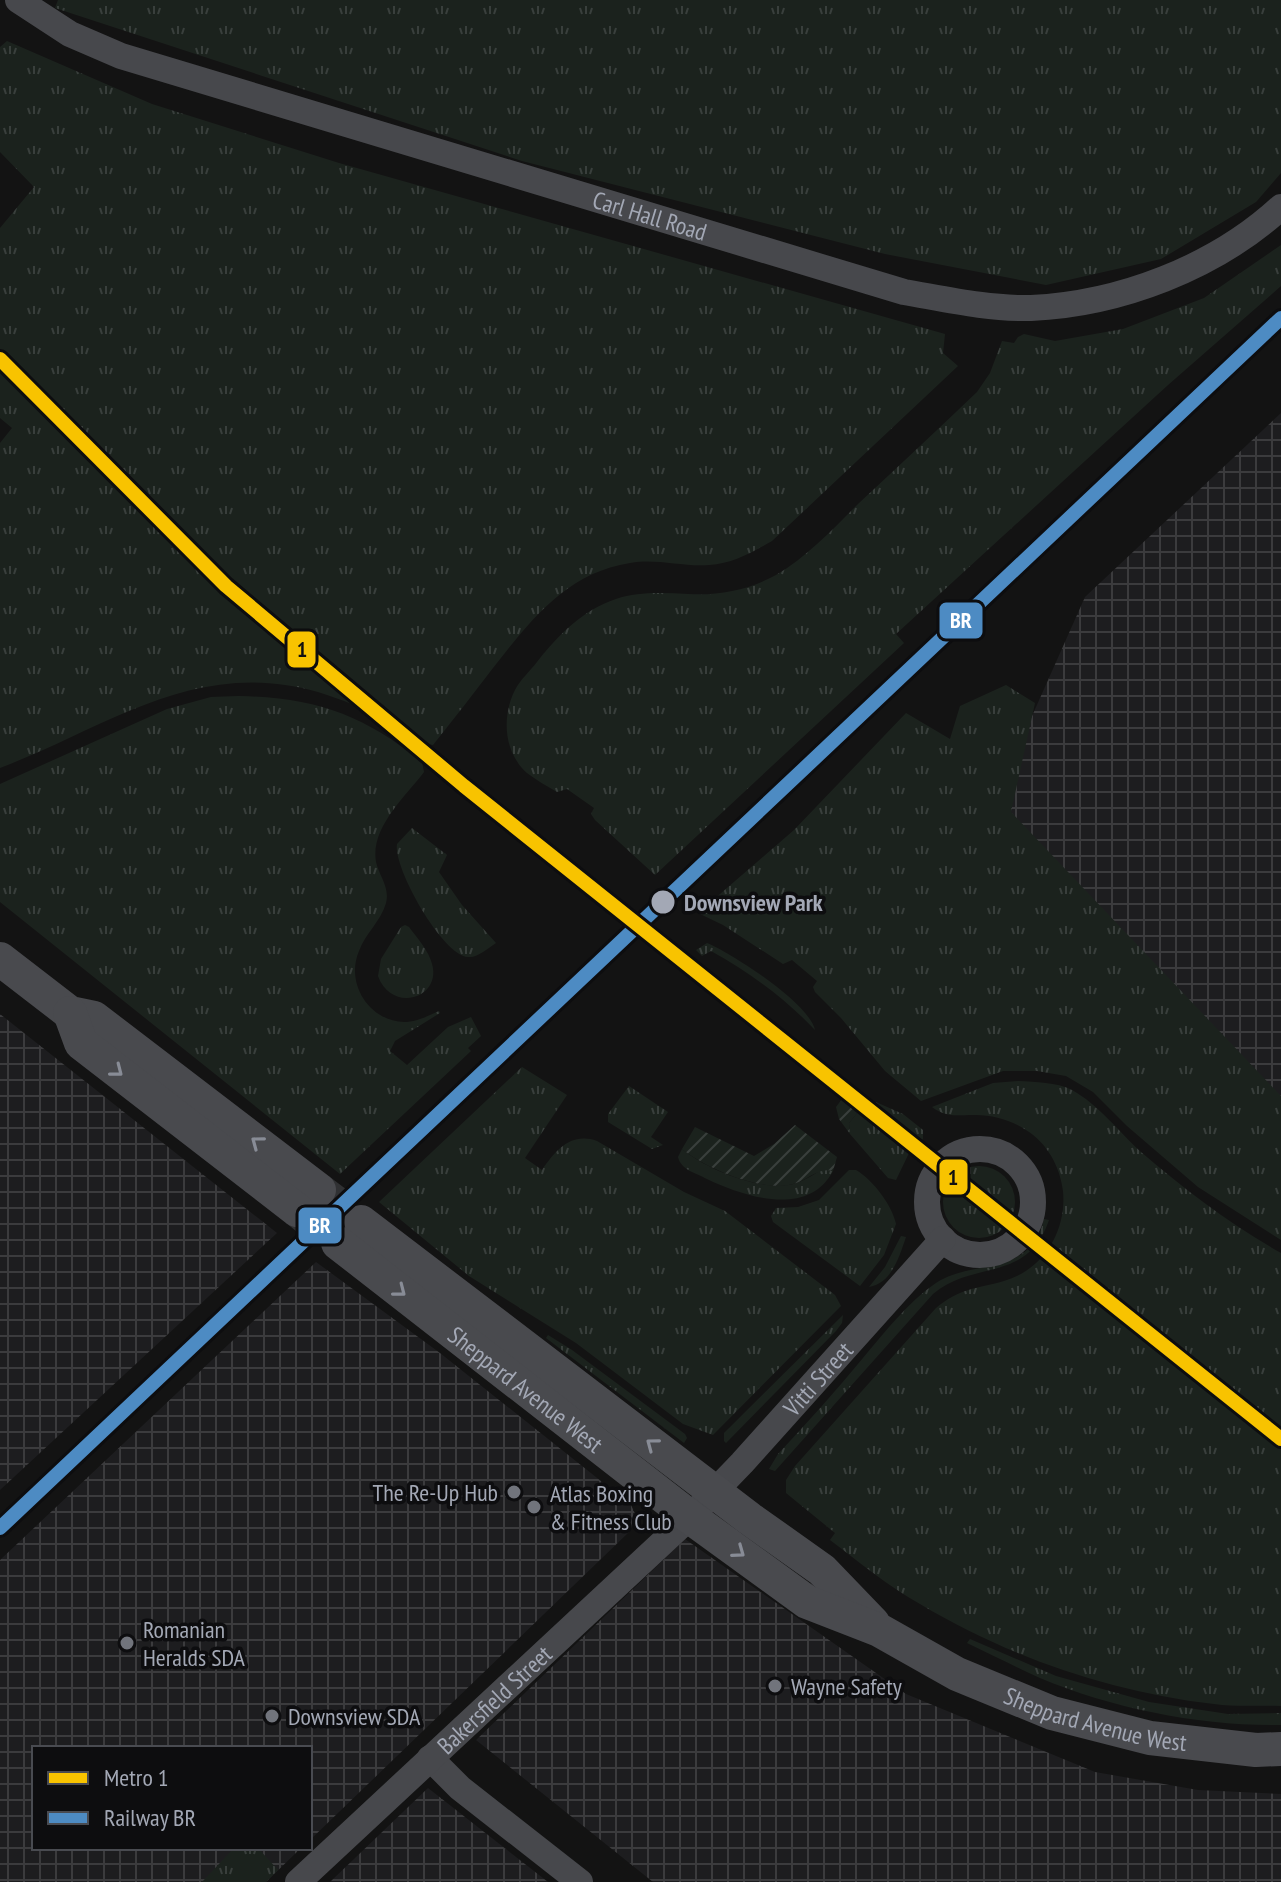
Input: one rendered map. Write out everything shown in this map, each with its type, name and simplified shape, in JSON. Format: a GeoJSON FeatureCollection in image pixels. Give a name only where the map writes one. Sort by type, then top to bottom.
{"type":"FeatureCollection","features":[{"type":"Feature","properties":{"kind":"main road"},"geometry":{"type":"LineString","coordinates":[[0,959],[70,1013],[94,1018],[308,1200]]}},
{"type":"Feature","properties":{"kind":"main road","name":"Sheppard Avenue West"},"geometry":{"type":"LineString","coordinates":[[879,1630],[822,1570],[350,1232],[690,1517],[807,1602],[879,1630],[957,1674],[1052,1713],[1150,1738],[1256,1750],[1281,1749]]}},
{"type":"Feature","properties":{"kind":"street","name":"Carl Hall Road"},"geometry":{"type":"LineString","coordinates":[[18,0],[70,34],[121,56],[904,292],[974,304],[1030,308],[1113,296],[1197,263],[1237,241],[1281,207]]}},
{"type":"Feature","properties":{"kind":"street"},"geometry":{"type":"LineString","coordinates":[[984,1149],[1018,1164],[1028,1179],[1033,1197],[1031,1215],[1024,1232],[1011,1245],[994,1253],[975,1255],[958,1250],[943,1239],[932,1224],[927,1206],[929,1188],[936,1171],[949,1158],[966,1150],[984,1149]]}},
{"type":"Feature","properties":{"kind":"street","name":"Vitti Street"},"geometry":{"type":"LineString","coordinates":[[690,1517],[943,1239]]}},
{"type":"Feature","properties":{"kind":"street","name":"Bakersfield Street"},"geometry":{"type":"LineString","coordinates":[[298,1882],[690,1517]]}},
{"type":"Feature","properties":{"kind":"street"},"geometry":{"type":"LineString","coordinates":[[430,1758],[460,1788],[580,1882]]}},
{"type":"Feature","properties":{"kind":"shaded area"},"geometry":{"type":"Polygon","coordinates":[[[1281,413],[1281,1112],[991,808],[1085,597],[1281,413]]]}},
{"type":"Feature","properties":{"kind":"shaded area"},"geometry":{"type":"Polygon","coordinates":[[[0,1014],[277,1233],[0,1490],[0,1014]]]}},
{"type":"Feature","properties":{"kind":"shaded area"},"geometry":{"type":"Polygon","coordinates":[[[316,1262],[440,1353],[631,1505],[637,1518],[629,1532],[312,1838],[312,1746],[32,1746],[32,1850],[299,1850],[266,1882],[0,1882],[0,1560],[316,1262]]]}},
{"type":"Feature","properties":{"kind":"shaded area"},"geometry":{"type":"Polygon","coordinates":[[[685,1539],[906,1694],[1095,1772],[1198,1790],[1281,1794],[1281,1882],[653,1882],[476,1740],[685,1539]]]}},
{"type":"Feature","properties":{"kind":"shaded area"},"geometry":{"type":"Polygon","coordinates":[[[428,1788],[548,1882],[330,1882],[428,1788]]]}},
{"type":"Feature","properties":{"kind":"green space"},"geometry":{"type":"Polygon","coordinates":[[[58,0],[1281,0],[1281,173],[1256,202],[1161,259],[1046,285],[885,254],[522,161],[55,8],[58,0]]]}},
{"type":"Feature","properties":{"kind":"green space"},"geometry":{"type":"Polygon","coordinates":[[[7,41],[152,104],[339,163],[945,334],[943,353],[958,366],[765,545],[742,557],[718,564],[650,561],[607,568],[569,588],[521,633],[433,745],[413,739],[361,708],[318,692],[273,684],[232,683],[192,690],[153,702],[0,768],[0,443],[12,428],[0,418],[0,228],[34,187],[0,152],[0,47],[7,41]]]}},
{"type":"Feature","properties":{"kind":"green space"},"geometry":{"type":"Polygon","coordinates":[[[1281,245],[1281,286],[896,634],[904,643],[655,875],[595,820],[591,814],[594,808],[567,789],[557,792],[530,776],[519,764],[507,733],[508,711],[515,690],[554,642],[582,616],[625,596],[722,593],[755,585],[776,575],[819,542],[977,392],[990,373],[1002,341],[1014,343],[1024,334],[1055,341],[1123,329],[1204,298],[1281,245]]]}},
{"type":"Feature","properties":{"kind":"green space"},"geometry":{"type":"Polygon","coordinates":[[[1006,685],[1035,703],[1011,812],[1281,1096],[1281,1240],[1198,1187],[1127,1126],[1093,1092],[1066,1076],[1037,1071],[1003,1071],[921,1101],[885,1071],[815,992],[813,987],[817,981],[792,960],[783,964],[723,925],[698,913],[794,830],[906,713],[950,739],[960,706],[1006,685]]]}},
{"type":"Feature","properties":{"kind":"green space"},"geometry":{"type":"Polygon","coordinates":[[[211,697],[292,700],[337,712],[379,732],[422,762],[424,772],[391,814],[378,837],[376,862],[385,887],[386,903],[359,951],[355,975],[363,998],[371,1008],[391,1020],[413,1021],[439,1011],[395,1041],[390,1051],[407,1065],[448,1027],[471,1017],[481,1036],[468,1048],[471,1051],[340,1174],[0,902],[0,784],[167,709],[211,697]]]}},
{"type":"Feature","properties":{"kind":"green space"},"geometry":{"type":"Polygon","coordinates":[[[412,828],[447,855],[439,872],[462,905],[496,943],[479,954],[468,957],[446,942],[433,927],[411,890],[398,856],[397,844],[412,828]]]}},
{"type":"Feature","properties":{"kind":"green space"},"geometry":{"type":"Polygon","coordinates":[[[405,925],[428,954],[433,976],[430,986],[423,993],[404,998],[385,988],[378,976],[381,959],[405,925]]]}},
{"type":"Feature","properties":{"kind":"green space"},"geometry":{"type":"Polygon","coordinates":[[[707,943],[751,968],[785,994],[810,1019],[815,1030],[779,996],[739,968],[711,951],[702,956],[696,950],[707,943]]]}},
{"type":"Feature","properties":{"kind":"green space"},"geometry":{"type":"Polygon","coordinates":[[[522,1067],[567,1095],[525,1158],[542,1170],[559,1150],[572,1141],[597,1141],[684,1192],[725,1211],[835,1295],[841,1306],[713,1435],[683,1424],[576,1343],[469,1276],[379,1202],[522,1067]]]}},
{"type":"Feature","properties":{"kind":"green space"},"geometry":{"type":"Polygon","coordinates":[[[1018,1081],[1059,1085],[1082,1096],[1174,1179],[1226,1218],[1281,1253],[1281,1706],[1222,1705],[1137,1691],[1025,1656],[954,1623],[897,1590],[830,1540],[835,1533],[786,1493],[786,1480],[795,1466],[936,1308],[961,1293],[1018,1276],[1050,1247],[1061,1220],[1063,1191],[1056,1164],[1046,1148],[1033,1135],[1008,1121],[986,1116],[947,1114],[932,1107],[993,1083],[1018,1081]]]}},
{"type":"Feature","properties":{"kind":"green space"},"geometry":{"type":"Polygon","coordinates":[[[629,1086],[668,1112],[651,1137],[663,1145],[652,1149],[608,1122],[608,1114],[629,1086]]]}},
{"type":"Feature","properties":{"kind":"green space"},"geometry":{"type":"Polygon","coordinates":[[[855,1097],[878,1103],[858,1112],[849,1123],[850,1134],[839,1119],[836,1107],[843,1098],[855,1097]]]}},
{"type":"Feature","properties":{"kind":"green space"},"geometry":{"type":"Polygon","coordinates":[[[878,1103],[903,1114],[923,1130],[923,1139],[910,1151],[896,1180],[888,1178],[850,1134],[849,1123],[858,1112],[878,1103]]]}},
{"type":"Feature","properties":{"kind":"green space"},"geometry":{"type":"Polygon","coordinates":[[[795,1125],[837,1157],[833,1171],[818,1172],[793,1184],[766,1185],[719,1171],[682,1149],[695,1127],[754,1156],[774,1144],[795,1125]]]}},
{"type":"Feature","properties":{"kind":"green space"},"geometry":{"type":"Polygon","coordinates":[[[682,1149],[718,1170],[762,1184],[789,1185],[823,1169],[833,1171],[822,1186],[808,1195],[792,1199],[757,1197],[722,1186],[690,1171],[678,1157],[682,1149]]]}},
{"type":"Feature","properties":{"kind":"green space"},"geometry":{"type":"Polygon","coordinates":[[[986,1166],[1005,1176],[1013,1188],[1013,1216],[1005,1228],[993,1236],[972,1238],[953,1228],[945,1216],[943,1195],[953,1176],[965,1168],[986,1166]]]}},
{"type":"Feature","properties":{"kind":"green space"},"geometry":{"type":"Polygon","coordinates":[[[849,1170],[856,1170],[875,1186],[896,1224],[884,1255],[860,1286],[773,1222],[771,1216],[776,1208],[798,1207],[819,1200],[849,1170]]]}},
{"type":"Feature","properties":{"kind":"green space"},"geometry":{"type":"Polygon","coordinates":[[[1044,1219],[1049,1220],[1039,1240],[1027,1254],[998,1268],[949,1283],[933,1294],[775,1471],[769,1469],[778,1454],[916,1299],[951,1275],[1014,1259],[1037,1238],[1044,1219]]]}},
{"type":"Feature","properties":{"kind":"green space"},"geometry":{"type":"Polygon","coordinates":[[[901,1236],[906,1237],[894,1268],[884,1280],[869,1287],[885,1267],[901,1236]]]}},
{"type":"Feature","properties":{"kind":"green space"},"geometry":{"type":"Polygon","coordinates":[[[843,1315],[836,1331],[726,1443],[724,1433],[843,1315]]]}},
{"type":"Feature","properties":{"kind":"green space"},"geometry":{"type":"Polygon","coordinates":[[[548,1335],[685,1434],[687,1438],[684,1443],[546,1338],[548,1335]]]}},
{"type":"Feature","properties":{"kind":"green space"},"geometry":{"type":"Polygon","coordinates":[[[970,1639],[1056,1676],[1149,1702],[1228,1714],[1281,1713],[1281,1725],[1189,1719],[1098,1699],[1031,1674],[967,1643],[970,1639]]]}},
{"type":"Feature","properties":{"kind":"green space"},"geometry":{"type":"Polygon","coordinates":[[[232,1850],[260,1850],[278,1870],[266,1882],[202,1882],[232,1850]]]}},
{"type":"Feature","properties":{"kind":"tunnel"},"geometry":{"type":"LineString","coordinates":[[319,1190],[361,1222]]}},
{"type":"Feature","properties":{"kind":"tunnel"},"geometry":{"type":"LineString","coordinates":[[297,1210],[338,1243]]}},
{"type":"Feature","properties":{"kind":"metro line","name":"1"},"geometry":{"type":"LineString","coordinates":[[0,359],[226,586],[464,786],[1281,1439]]}},
{"type":"Feature","properties":{"kind":"rail line","name":"BR"},"geometry":{"type":"LineString","coordinates":[[0,1528],[1281,318]]}},
{"type":"Feature","properties":{"kind":"place","name":"Downsview Park"},"geometry":{"type":"Point","coordinates":[663,902]}},
{"type":"Feature","properties":{"kind":"place","name":"The Re-Up Hub"},"geometry":{"type":"Point","coordinates":[514,1492]}},
{"type":"Feature","properties":{"kind":"place","name":"Atlas Boxing & Fitness Club"},"geometry":{"type":"Point","coordinates":[534,1507]}},
{"type":"Feature","properties":{"kind":"place","name":"Romanian Heralds SDA"},"geometry":{"type":"Point","coordinates":[127,1643]}},
{"type":"Feature","properties":{"kind":"place","name":"Wayne Safety"},"geometry":{"type":"Point","coordinates":[775,1686]}},
{"type":"Feature","properties":{"kind":"place","name":"Downsview SDA"},"geometry":{"type":"Point","coordinates":[272,1716]}}]}
